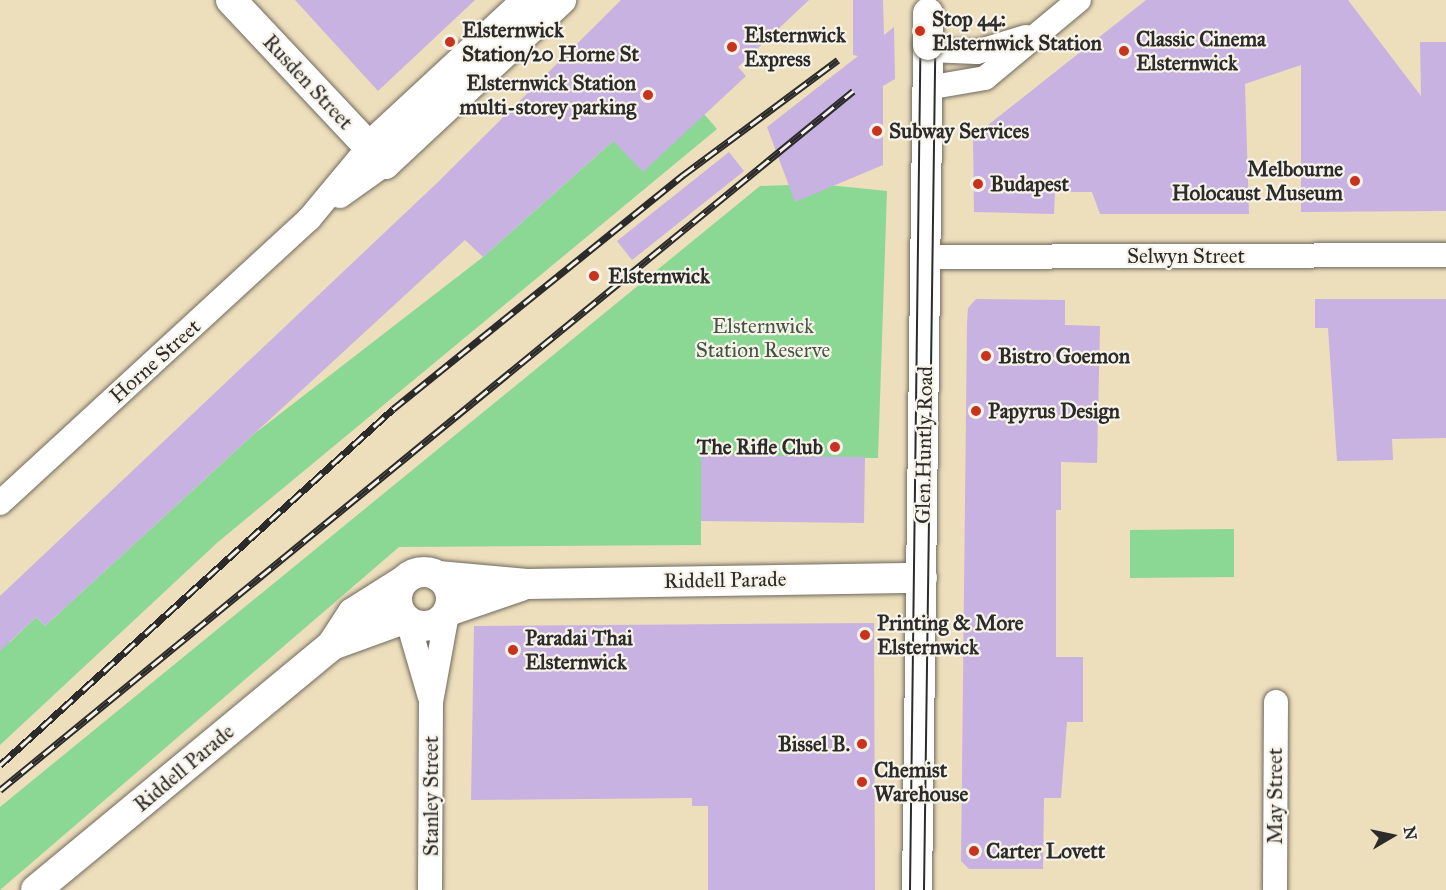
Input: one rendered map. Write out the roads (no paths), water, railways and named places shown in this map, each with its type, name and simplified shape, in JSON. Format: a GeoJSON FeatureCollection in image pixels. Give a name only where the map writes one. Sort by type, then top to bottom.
{"type":"FeatureCollection","features":[{"type":"Feature","properties":{"kind":"street","name":"Rusden Street"},"geometry":{"type":"LineString","coordinates":[[231,0],[377,156]]}},
{"type":"Feature","properties":{"kind":"street","name":"Horne Street"},"geometry":{"type":"LineString","coordinates":[[0,502],[377,156],[521,17],[561,0]]}},
{"type":"Feature","properties":{"kind":"street","name":"Glen Huntly Road"},"geometry":{"type":"LineString","coordinates":[[917,890],[928,0]]}},
{"type":"Feature","properties":{"kind":"street"},"geometry":{"type":"LineString","coordinates":[[927,88],[985,78],[1036,33],[1079,0]]}},
{"type":"Feature","properties":{"kind":"street"},"geometry":{"type":"LineString","coordinates":[[928,47],[978,52],[1036,33]]}},
{"type":"Feature","properties":{"kind":"street","name":"Selwyn Street"},"geometry":{"type":"LineString","coordinates":[[925,257],[1446,255]]}},
{"type":"Feature","properties":{"kind":"street"},"geometry":{"type":"LineString","coordinates":[[419,572],[438,576],[450,591],[447,613],[431,626],[406,620],[397,601],[402,582],[419,572]]}},
{"type":"Feature","properties":{"kind":"street","name":"Riddell Parade"},"geometry":{"type":"LineString","coordinates":[[438,576],[527,584],[922,579]]}},
{"type":"Feature","properties":{"kind":"street","name":"Riddell Parade"},"geometry":{"type":"LineString","coordinates":[[36,890],[332,645],[353,613],[402,582]]}},
{"type":"Feature","properties":{"kind":"street","name":"Riddell Parade"},"geometry":{"type":"LineString","coordinates":[[447,613],[527,584]]}},
{"type":"Feature","properties":{"kind":"street","name":"Stanley Street"},"geometry":{"type":"LineString","coordinates":[[430,890],[431,702],[447,613]]}},
{"type":"Feature","properties":{"kind":"street","name":"Riddell Parade"},"geometry":{"type":"LineString","coordinates":[[332,645],[406,620]]}},
{"type":"Feature","properties":{"kind":"street","name":"Stanley Street"},"geometry":{"type":"LineString","coordinates":[[406,620],[431,702]]}},
{"type":"Feature","properties":{"kind":"street","name":"May Street"},"geometry":{"type":"LineString","coordinates":[[1275,890],[1276,702]]}},
{"type":"Feature","properties":{"kind":"tram line"},"geometry":{"type":"LineString","coordinates":[[910,890],[921,0]]}},
{"type":"Feature","properties":{"kind":"tram line"},"geometry":{"type":"LineString","coordinates":[[924,890],[936,0]]}},
{"type":"Feature","properties":{"kind":"railway"},"geometry":{"type":"LineString","coordinates":[[0,765],[393,409],[683,175],[838,60]]}},
{"type":"Feature","properties":{"kind":"railway"},"geometry":{"type":"LineString","coordinates":[[0,790],[853,91]]}},
{"type":"Feature","properties":{"kind":"place","name":"Stop 44: Elsternwick Station"},"geometry":{"type":"Point","coordinates":[920,31]}},
{"type":"Feature","properties":{"kind":"place","name":"Elsternwick Station/20 Horne St"},"geometry":{"type":"Point","coordinates":[450,42]}},
{"type":"Feature","properties":{"kind":"place","name":"Elsternwick Express"},"geometry":{"type":"Point","coordinates":[732,47]}},
{"type":"Feature","properties":{"kind":"place","name":"Classic Cinema Elsternwick"},"geometry":{"type":"Point","coordinates":[1124,51]}},
{"type":"Feature","properties":{"kind":"place","name":"Elsternwick Station multi-storey parking"},"geometry":{"type":"Point","coordinates":[648,95]}},
{"type":"Feature","properties":{"kind":"place","name":"Subway Services"},"geometry":{"type":"Point","coordinates":[877,131]}},
{"type":"Feature","properties":{"kind":"place","name":"Melbourne Holocaust Museum"},"geometry":{"type":"Point","coordinates":[1355,181]}},
{"type":"Feature","properties":{"kind":"place","name":"Budapest"},"geometry":{"type":"Point","coordinates":[978,184]}},
{"type":"Feature","properties":{"kind":"place","name":"Elsternwick"},"geometry":{"type":"Point","coordinates":[594,276]}},
{"type":"Feature","properties":{"kind":"place","name":"Bistro Goemon"},"geometry":{"type":"Point","coordinates":[986,356]}},
{"type":"Feature","properties":{"kind":"place","name":"Papyrus Design"},"geometry":{"type":"Point","coordinates":[976,411]}},
{"type":"Feature","properties":{"kind":"place","name":"The Rifle Club"},"geometry":{"type":"Point","coordinates":[835,447]}},
{"type":"Feature","properties":{"kind":"place","name":"Printing & More Elsternwick"},"geometry":{"type":"Point","coordinates":[865,635]}},
{"type":"Feature","properties":{"kind":"place","name":"Paradai Thai Elsternwick"},"geometry":{"type":"Point","coordinates":[513,650]}},
{"type":"Feature","properties":{"kind":"place","name":"Bissel B."},"geometry":{"type":"Point","coordinates":[862,744]}},
{"type":"Feature","properties":{"kind":"place","name":"Chemist Warehouse"},"geometry":{"type":"Point","coordinates":[862,782]}},
{"type":"Feature","properties":{"kind":"place","name":"Carter Lovett"},"geometry":{"type":"Point","coordinates":[974,851]}},
{"type":"Feature","properties":{"kind":"park label","name":"Elsternwick Station Reserve"},"geometry":{"type":"Point","coordinates":[763,338]}}]}
